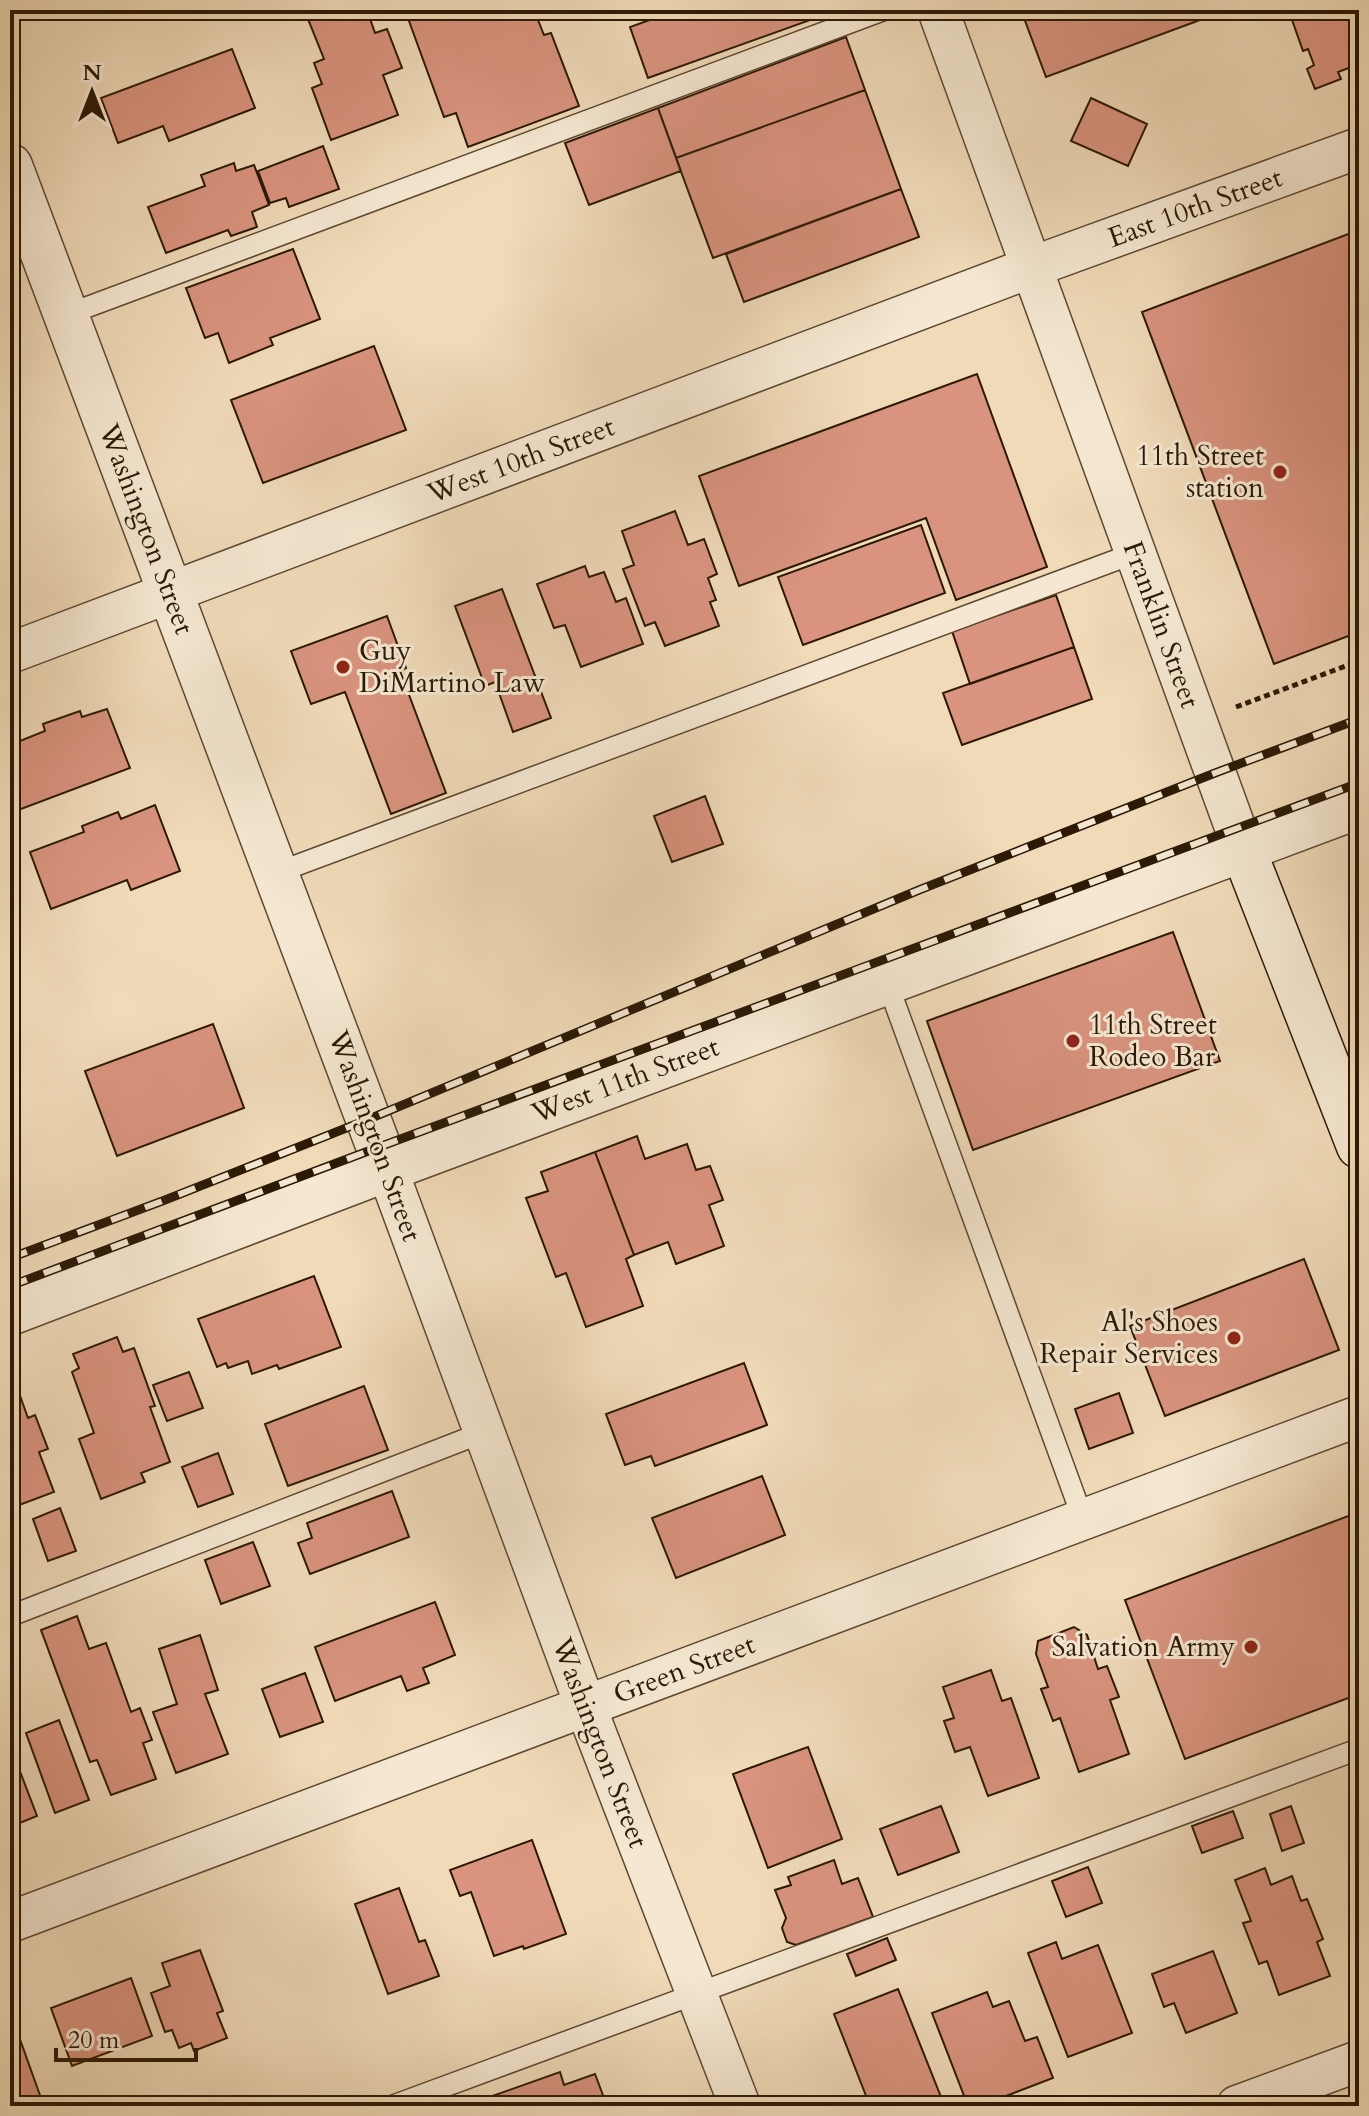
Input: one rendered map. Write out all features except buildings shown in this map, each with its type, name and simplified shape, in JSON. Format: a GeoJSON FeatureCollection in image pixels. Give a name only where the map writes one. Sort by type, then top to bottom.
{"type":"FeatureCollection","features":[{"type":"Feature","properties":{"kind":"street","name":"Franklin Street"},"geometry":{"type":"LineString","coordinates":[[938,10],[1243,849],[1359,1146]]}},
{"type":"Feature","properties":{"kind":"street","name":"East 10th Street"},"geometry":{"type":"LineString","coordinates":[[1032,267],[1359,148]]}},
{"type":"Feature","properties":{"kind":"street","name":"Washington Street"},"geometry":{"type":"LineString","coordinates":[[10,166],[585,1705],[740,2106]]}},
{"type":"Feature","properties":{"kind":"street","name":"West 10th Street"},"geometry":{"type":"LineString","coordinates":[[10,653],[1032,267]]}},
{"type":"Feature","properties":{"kind":"street","name":"West 11th Street"},"geometry":{"type":"LineString","coordinates":[[10,1313],[1359,806]]}},
{"type":"Feature","properties":{"kind":"street","name":"Green Street"},"geometry":{"type":"LineString","coordinates":[[10,1922],[1359,1416]]}},
{"type":"Feature","properties":{"kind":"street"},"geometry":{"type":"LineString","coordinates":[[1237,2106],[1359,2061]]}},
{"type":"Feature","properties":{"kind":"lane"},"geometry":{"type":"LineString","coordinates":[[66,315],[884,10]]}},
{"type":"Feature","properties":{"kind":"lane"},"geometry":{"type":"LineString","coordinates":[[276,873],[1135,553]]}},
{"type":"Feature","properties":{"kind":"lane"},"geometry":{"type":"LineString","coordinates":[[887,982],[1083,1519]]}},
{"type":"Feature","properties":{"kind":"lane"},"geometry":{"type":"LineString","coordinates":[[10,1616],[484,1432]]}},
{"type":"Feature","properties":{"kind":"lane"},"geometry":{"type":"LineString","coordinates":[[392,2106],[1359,1749]]}},
{"type":"Feature","properties":{"kind":"path"},"geometry":{"type":"LineString","coordinates":[[1196,722],[1359,661]]}},
{"type":"Feature","properties":{"kind":"railway"},"geometry":{"type":"LineString","coordinates":[[10,1258],[369,1119],[919,890],[1359,719]]}},
{"type":"Feature","properties":{"kind":"railway"},"geometry":{"type":"LineString","coordinates":[[10,1286],[1359,783]]}},
{"type":"Feature","properties":{"kind":"place","name":"11th Street station"},"geometry":{"type":"Point","coordinates":[1280,472]}},
{"type":"Feature","properties":{"kind":"place","name":"Guy DiMartino Law"},"geometry":{"type":"Point","coordinates":[343,667]}},
{"type":"Feature","properties":{"kind":"place","name":"11th Street Rodeo Bar"},"geometry":{"type":"Point","coordinates":[1073,1041]}},
{"type":"Feature","properties":{"kind":"place","name":"Al's Shoes Repair Services"},"geometry":{"type":"Point","coordinates":[1234,1338]}},
{"type":"Feature","properties":{"kind":"place","name":"Salvation Army"},"geometry":{"type":"Point","coordinates":[1251,1647]}}]}
